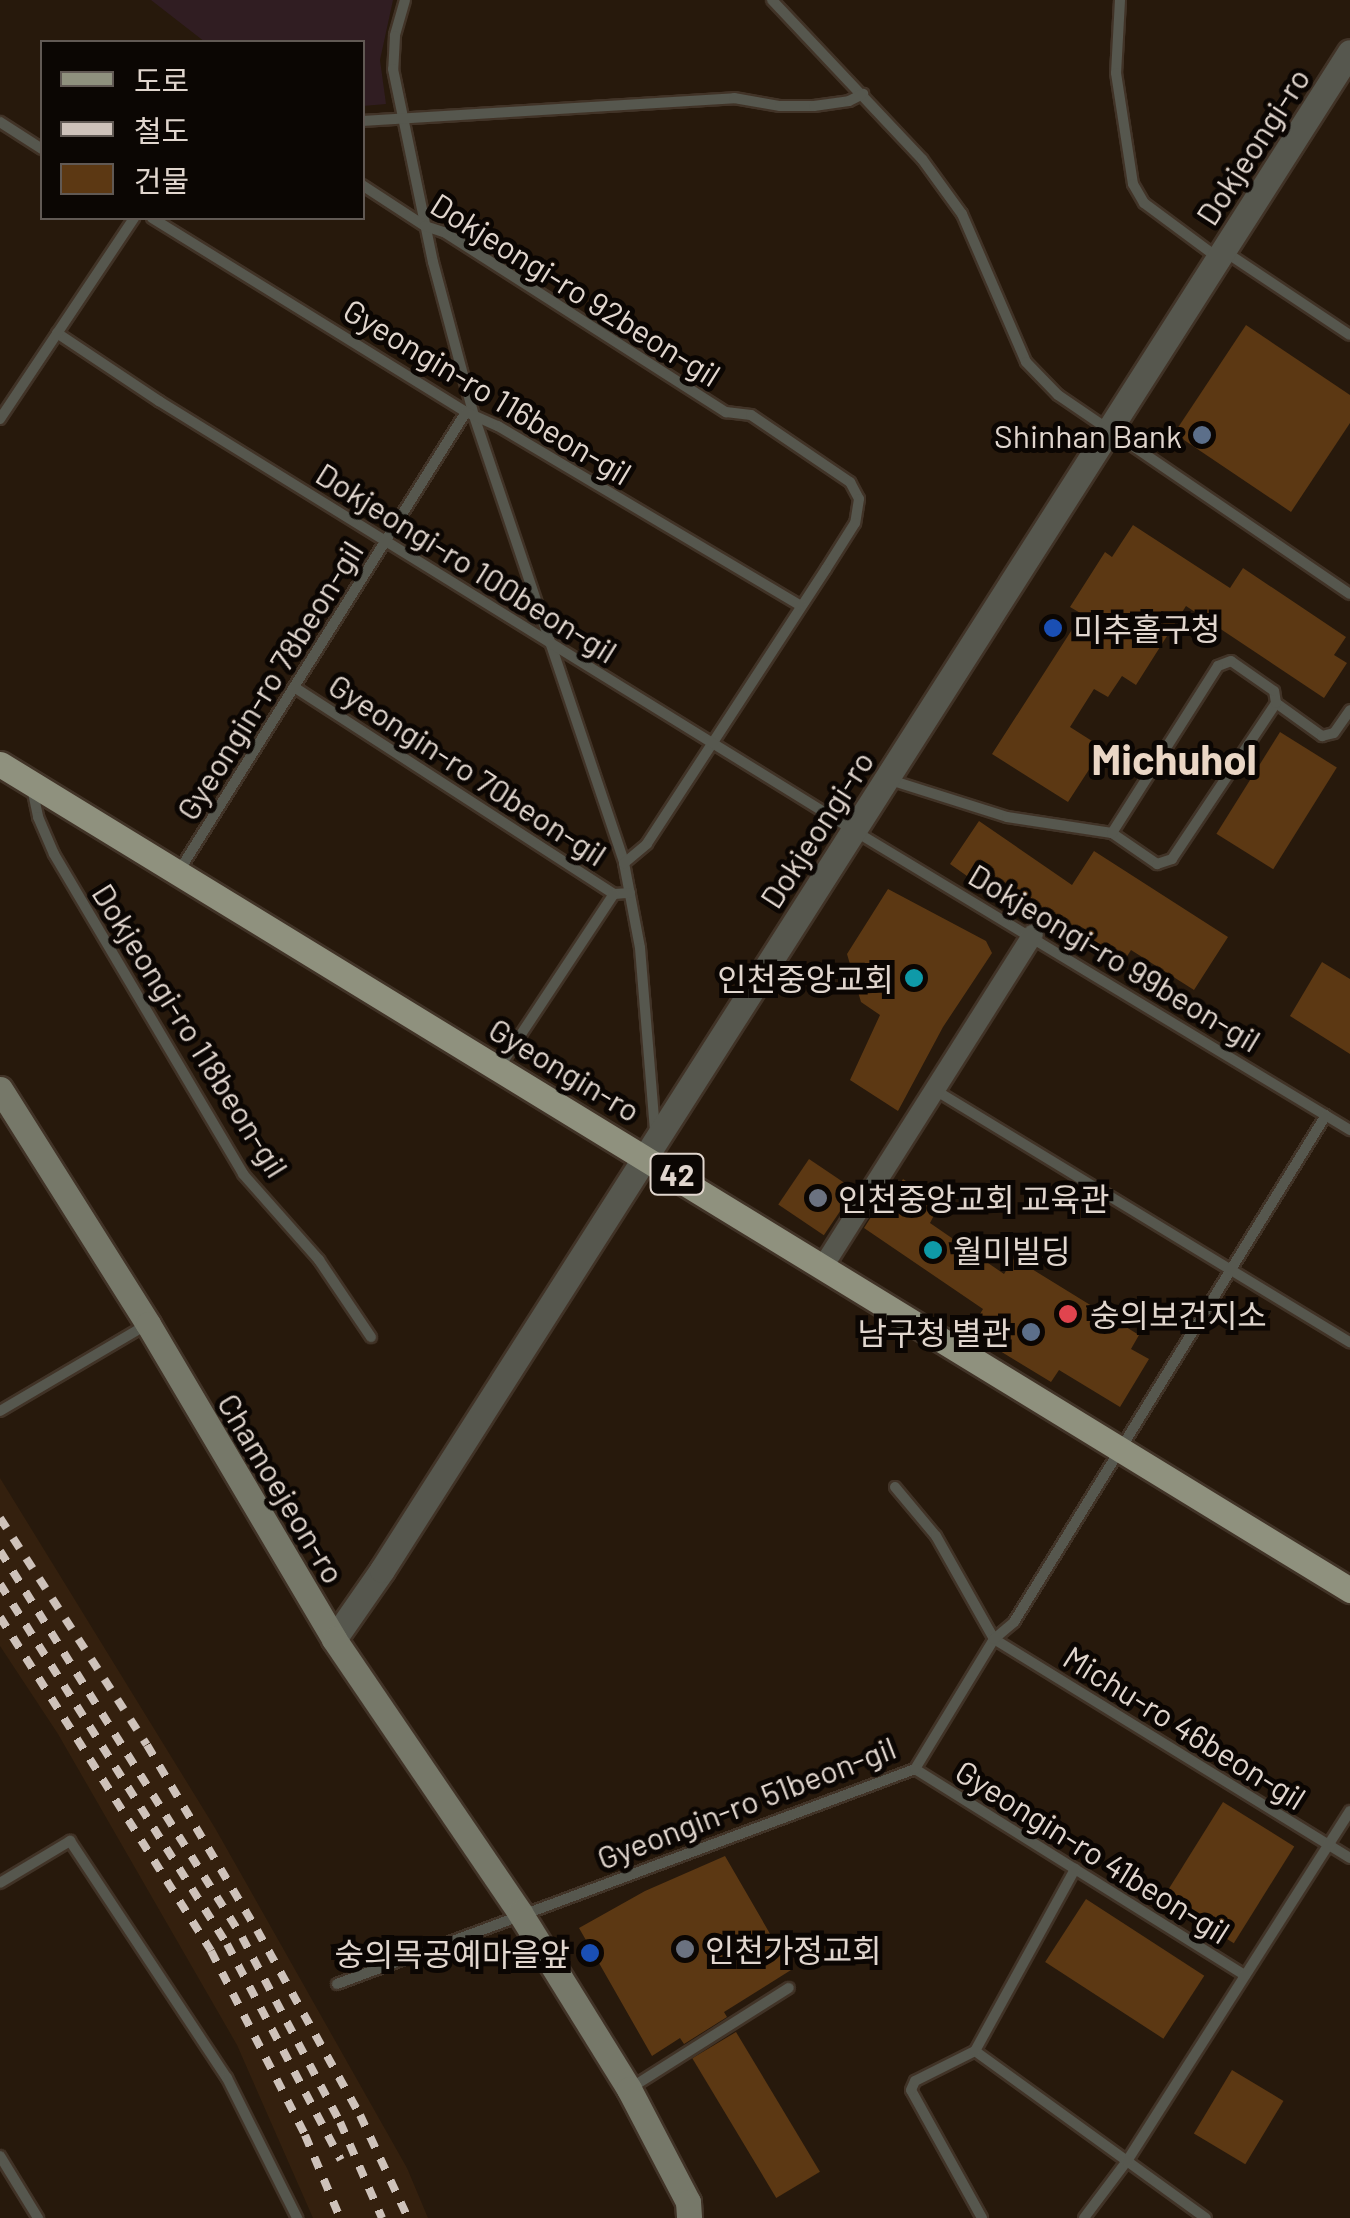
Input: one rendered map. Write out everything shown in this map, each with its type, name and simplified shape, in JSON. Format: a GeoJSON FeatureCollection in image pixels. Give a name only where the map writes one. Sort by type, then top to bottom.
{"type":"FeatureCollection","features":[{"type":"Feature","properties":{"kind":"main road","name":"Gyeongin-ro"},"geometry":{"type":"LineString","coordinates":[[0,764],[500,1067],[649,1150],[824,1265],[1350,1590]]}},
{"type":"Feature","properties":{"kind":"main road","name":"Chamoejeon-ro"},"geometry":{"type":"LineString","coordinates":[[0,1089],[148,1324],[334,1639],[520,1913],[629,2088],[695,2213]]}},
{"type":"Feature","properties":{"kind":"street","name":"Dokjeongi-ro"},"geometry":{"type":"LineString","coordinates":[[334,1639],[382,1570],[1350,52]]}},
{"type":"Feature","properties":{"kind":"street"},"geometry":{"type":"LineString","coordinates":[[824,1265],[1033,935]]}},
{"type":"Feature","properties":{"kind":"lane","name":"Gyeongin-ro 70beon-gil"},"geometry":{"type":"LineString","coordinates":[[404,0],[394,36],[393,69],[470,414],[553,644],[624,863],[649,1028],[657,1118],[649,1150]]}},
{"type":"Feature","properties":{"kind":"lane"},"geometry":{"type":"LineString","coordinates":[[772,0],[922,160],[962,214],[1026,362],[1058,395],[1350,594]]}},
{"type":"Feature","properties":{"kind":"lane"},"geometry":{"type":"LineString","coordinates":[[1120,0],[1116,72],[1133,184],[1144,204],[1350,335]]}},
{"type":"Feature","properties":{"kind":"lane"},"geometry":{"type":"LineString","coordinates":[[365,121],[734,98],[780,106],[814,106],[849,102],[863,94]]}},
{"type":"Feature","properties":{"kind":"lane"},"geometry":{"type":"LineString","coordinates":[[0,122],[40,148]]}},
{"type":"Feature","properties":{"kind":"lane","name":"Dokjeongi-ro 92beon-gil"},"geometry":{"type":"LineString","coordinates":[[365,187],[426,226],[444,232],[726,412],[751,415],[850,482],[859,499]]}},
{"type":"Feature","properties":{"kind":"lane"},"geometry":{"type":"LineString","coordinates":[[0,419],[133,220]]}},
{"type":"Feature","properties":{"kind":"lane","name":"Gyeongin-ro 116beon-gil"},"geometry":{"type":"LineString","coordinates":[[155,220],[470,414],[799,605]]}},
{"type":"Feature","properties":{"kind":"lane","name":"Dokjeongi-ro 100beon-gil"},"geometry":{"type":"LineString","coordinates":[[57,333],[854,830]]}},
{"type":"Feature","properties":{"kind":"lane","name":"Gyeongin-ro 78beon-gil"},"geometry":{"type":"LineString","coordinates":[[178,872],[470,414]]}},
{"type":"Feature","properties":{"kind":"lane","name":"Gyeongin-ro 70beon-gil"},"geometry":{"type":"LineString","coordinates":[[624,863],[647,844],[855,523],[859,499]]}},
{"type":"Feature","properties":{"kind":"lane"},"geometry":{"type":"LineString","coordinates":[[886,778],[1006,817],[1112,833],[1157,864],[1172,859],[1276,704],[1274,691],[1230,661],[1218,666],[1112,833]]}},
{"type":"Feature","properties":{"kind":"lane","name":"Gyeongin-ro 70beon-gil"},"geometry":{"type":"LineString","coordinates":[[294,687],[614,894],[630,893]]}},
{"type":"Feature","properties":{"kind":"lane"},"geometry":{"type":"LineString","coordinates":[[1276,704],[1322,736],[1334,733],[1350,710]]}},
{"type":"Feature","properties":{"kind":"lane","name":"Dokjeongi-ro 118beon-gil"},"geometry":{"type":"LineString","coordinates":[[32,783],[38,817],[54,854],[244,1174],[319,1260],[371,1338]]}},
{"type":"Feature","properties":{"kind":"lane","name":"Dokjeongi-ro 99beon-gil"},"geometry":{"type":"LineString","coordinates":[[854,830],[1350,1130]]}},
{"type":"Feature","properties":{"kind":"lane","name":"Gyeongin-ro 70beon-gil"},"geometry":{"type":"LineString","coordinates":[[500,1067],[614,894]]}},
{"type":"Feature","properties":{"kind":"lane"},"geometry":{"type":"LineString","coordinates":[[935,1090],[1350,1342]]}},
{"type":"Feature","properties":{"kind":"lane","name":"Gyeongin-ro 51beon-gil"},"geometry":{"type":"LineString","coordinates":[[520,1913],[915,1769],[994,1639],[1014,1622],[1326,1115]]}},
{"type":"Feature","properties":{"kind":"lane"},"geometry":{"type":"LineString","coordinates":[[0,1411],[148,1324]]}},
{"type":"Feature","properties":{"kind":"lane"},"geometry":{"type":"LineString","coordinates":[[895,1487],[936,1536],[994,1639]]}},
{"type":"Feature","properties":{"kind":"lane","name":"Michu-ro 46beon-gil"},"geometry":{"type":"LineString","coordinates":[[994,1639],[1350,1858]]}},
{"type":"Feature","properties":{"kind":"lane","name":"Gyeongin-ro 41beon-gil"},"geometry":{"type":"LineString","coordinates":[[915,1769],[1245,1975]]}},
{"type":"Feature","properties":{"kind":"lane","name":"Gyeongin-ro 41beon-gil"},"geometry":{"type":"LineString","coordinates":[[1084,2218],[1127,2161],[1350,1811]]}},
{"type":"Feature","properties":{"kind":"lane"},"geometry":{"type":"LineString","coordinates":[[0,1883],[70,1841],[227,2078],[297,2218]]}},
{"type":"Feature","properties":{"kind":"lane"},"geometry":{"type":"LineString","coordinates":[[982,2218],[911,2090],[915,2082],[975,2051],[1075,1869]]}},
{"type":"Feature","properties":{"kind":"lane"},"geometry":{"type":"LineString","coordinates":[[337,1984],[520,1913]]}},
{"type":"Feature","properties":{"kind":"lane"},"geometry":{"type":"LineString","coordinates":[[629,2088],[789,1988]]}},
{"type":"Feature","properties":{"kind":"lane"},"geometry":{"type":"LineString","coordinates":[[975,2051],[1206,2218]]}},
{"type":"Feature","properties":{"kind":"lane"},"geometry":{"type":"LineString","coordinates":[[0,2156],[38,2218]]}},
{"type":"Feature","properties":{"kind":"shaded area"},"geometry":{"type":"Polygon","coordinates":[[[151,0],[393,0],[380,60],[386,104],[365,106],[365,40],[202,40],[151,0]]]}},
{"type":"Feature","properties":{"kind":"shaded area"},"geometry":{"type":"Polygon","coordinates":[[[0,1478],[215,1828],[407,2168],[428,2218],[313,2218],[237,2045],[58,1734],[0,1646],[0,1478]]]}},
{"type":"Feature","properties":{"kind":"building"},"geometry":{"type":"Polygon","coordinates":[[[1246,325],[1350,395],[1350,423],[1291,512],[1184,440],[1177,429],[1246,325]]]}},
{"type":"Feature","properties":{"kind":"building"},"geometry":{"type":"Polygon","coordinates":[[[1133,525],[1230,588],[1243,568],[1346,637],[1334,655],[1347,663],[1324,698],[1186,606],[1136,685],[1122,676],[1108,697],[1094,689],[1070,727],[1103,748],[1068,802],[992,754],[1082,614],[1070,607],[1105,552],[1112,557],[1133,525]]]}},
{"type":"Feature","properties":{"kind":"building"},"geometry":{"type":"Polygon","coordinates":[[[1280,732],[1337,768],[1273,869],[1216,834],[1280,732]]]}},
{"type":"Feature","properties":{"kind":"building"},"geometry":{"type":"Polygon","coordinates":[[[979,821],[1072,885],[1094,851],[1228,937],[1194,990],[1131,950],[1121,966],[1045,917],[1040,924],[1032,922],[950,864],[979,821]]]}},
{"type":"Feature","properties":{"kind":"building","name":"인천중앙교회"},"geometry":{"type":"Polygon","coordinates":[[[888,889],[986,941],[992,953],[943,1027],[898,1111],[850,1080],[880,1015],[861,1002],[847,954],[888,889]]]}},
{"type":"Feature","properties":{"kind":"building"},"geometry":{"type":"Polygon","coordinates":[[[1322,962],[1350,979],[1350,1054],[1290,1016],[1322,962]]]}},
{"type":"Feature","properties":{"kind":"building","name":"인천중앙교회 교육관"},"geometry":{"type":"Polygon","coordinates":[[[809,1159],[855,1190],[824,1235],[778,1205],[809,1159]]]}},
{"type":"Feature","properties":{"kind":"building"},"geometry":{"type":"Polygon","coordinates":[[[903,1179],[940,1204],[930,1223],[1004,1274],[1014,1258],[1139,1335],[1131,1349],[1149,1359],[1120,1407],[1059,1370],[1051,1382],[969,1332],[983,1309],[864,1228],[878,1206],[886,1211],[903,1179]]]}},
{"type":"Feature","properties":{"kind":"building"},"geometry":{"type":"Polygon","coordinates":[[[1223,1802],[1294,1847],[1234,1943],[1163,1899],[1223,1802]]]}},
{"type":"Feature","properties":{"kind":"building","name":"인천가정교회"},"geometry":{"type":"Polygon","coordinates":[[[725,1856],[791,1970],[724,2012],[727,2017],[684,2044],[680,2038],[652,2056],[579,1928],[645,1891],[725,1856]]]}},
{"type":"Feature","properties":{"kind":"building"},"geometry":{"type":"Polygon","coordinates":[[[1086,1899],[1204,1976],[1163,2039],[1045,1962],[1086,1899]]]}},
{"type":"Feature","properties":{"kind":"building"},"geometry":{"type":"Polygon","coordinates":[[[736,2032],[820,2172],[776,2198],[692,2058],[736,2032]]]}},
{"type":"Feature","properties":{"kind":"building"},"geometry":{"type":"Polygon","coordinates":[[[1232,2070],[1283,2101],[1245,2164],[1194,2133],[1232,2070]]]}},
{"type":"Feature","properties":{"kind":"railway"},"geometry":{"type":"LineString","coordinates":[[0,1518],[147,1745],[257,1930],[360,2115],[408,2218]]}},
{"type":"Feature","properties":{"kind":"railway"},"geometry":{"type":"LineString","coordinates":[[0,1551],[242,1937],[340,2122],[382,2218]]}},
{"type":"Feature","properties":{"kind":"railway"},"geometry":{"type":"LineString","coordinates":[[0,1584],[227,1944],[341,2160]]}},
{"type":"Feature","properties":{"kind":"railway"},"geometry":{"type":"LineString","coordinates":[[0,1617],[211,1951],[305,2135],[340,2218]]}},
{"type":"Feature","properties":{"kind":"place","name":"Shinhan Bank"},"geometry":{"type":"Point","coordinates":[1202,435]}},
{"type":"Feature","properties":{"kind":"place","name":"미추홀구청"},"geometry":{"type":"Point","coordinates":[1053,628]}},
{"type":"Feature","properties":{"kind":"place","name":"인천중앙교회"},"geometry":{"type":"Point","coordinates":[914,978]}},
{"type":"Feature","properties":{"kind":"place","name":"인천중앙교회 교육관"},"geometry":{"type":"Point","coordinates":[818,1198]}},
{"type":"Feature","properties":{"kind":"place","name":"월미빌딩"},"geometry":{"type":"Point","coordinates":[933,1250]}},
{"type":"Feature","properties":{"kind":"place","name":"숭의보건지소"},"geometry":{"type":"Point","coordinates":[1068,1314]}},
{"type":"Feature","properties":{"kind":"place","name":"남구청 별관"},"geometry":{"type":"Point","coordinates":[1031,1332]}},
{"type":"Feature","properties":{"kind":"place","name":"인천가정교회"},"geometry":{"type":"Point","coordinates":[685,1949]}},
{"type":"Feature","properties":{"kind":"place","name":"숭의목공예마을앞"},"geometry":{"type":"Point","coordinates":[590,1953]}},
{"type":"Feature","properties":{"kind":"district","name":"Michuhol"},"geometry":{"type":"Point","coordinates":[1174,758]}}]}
